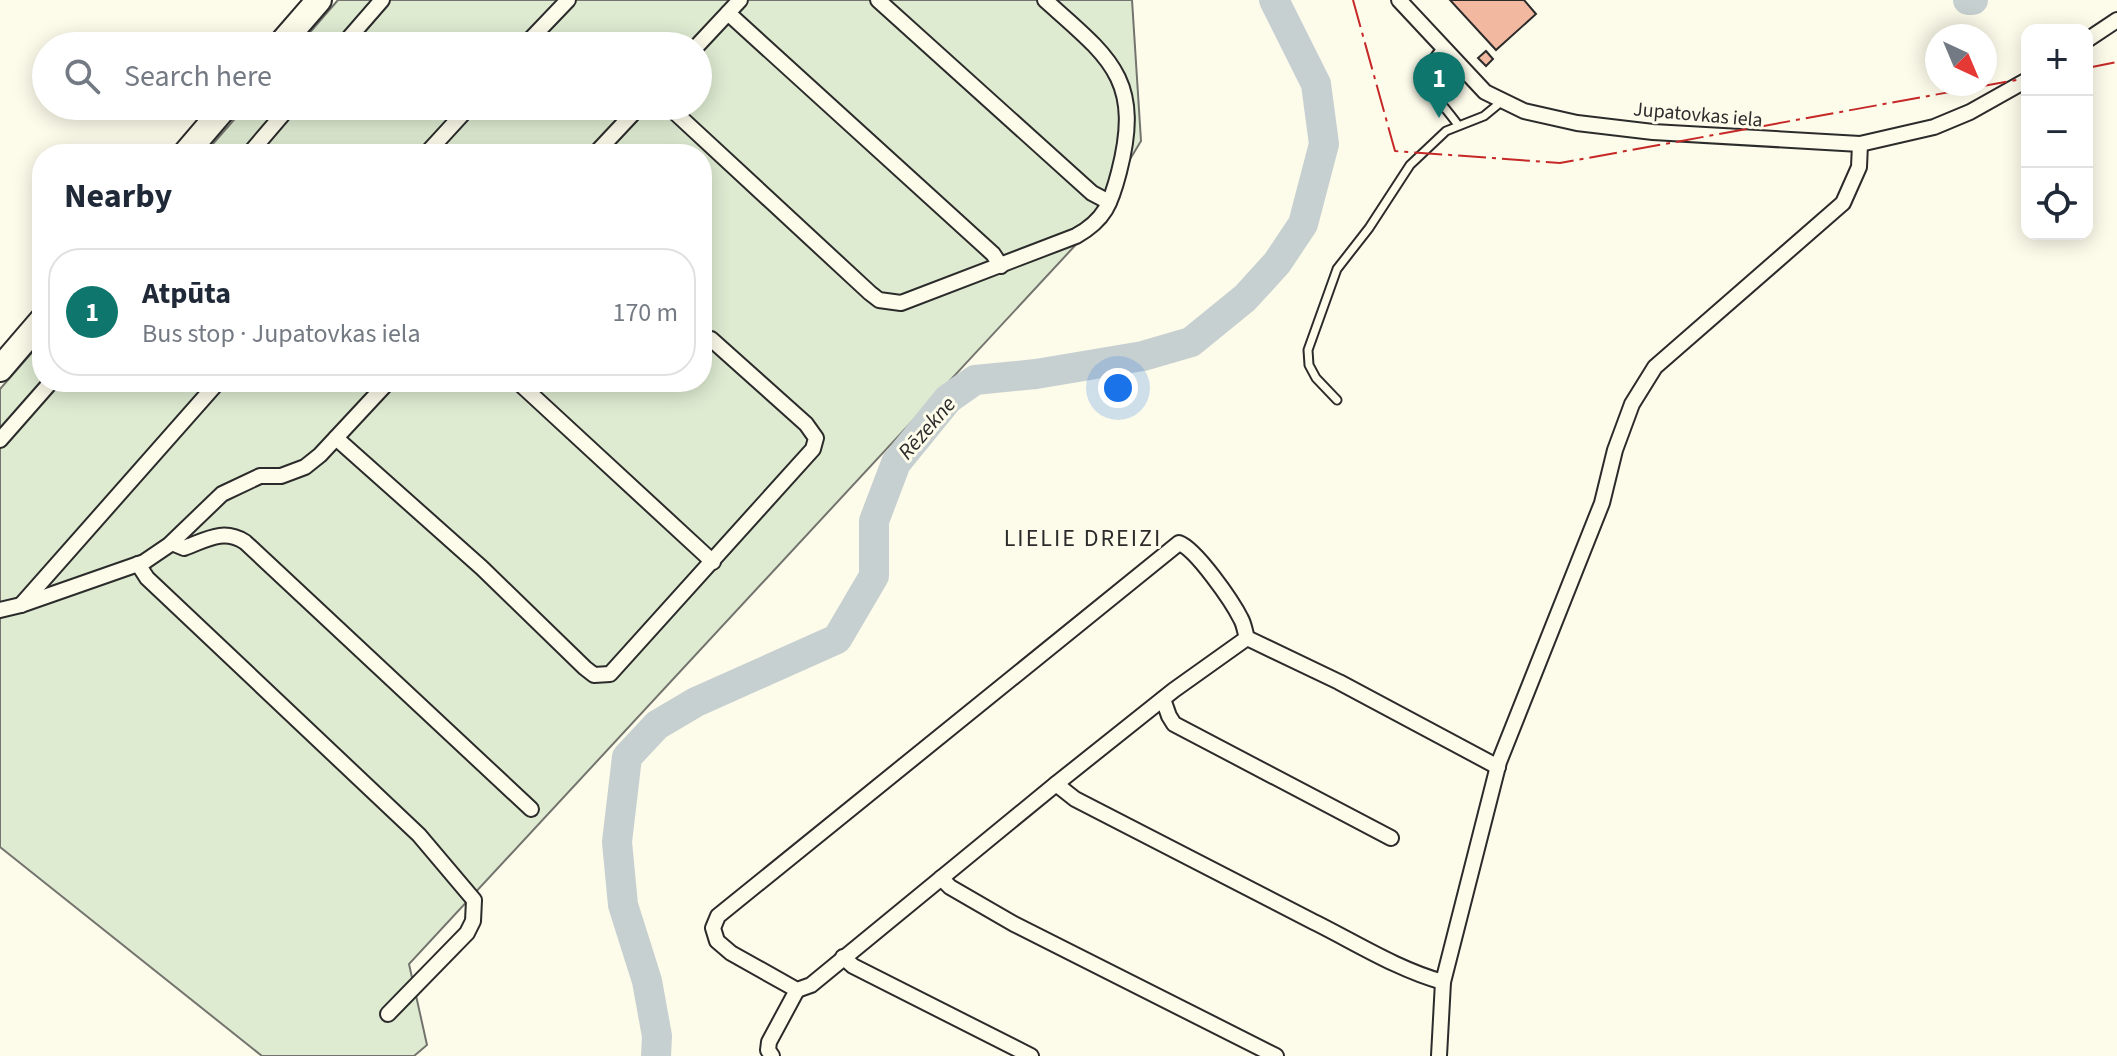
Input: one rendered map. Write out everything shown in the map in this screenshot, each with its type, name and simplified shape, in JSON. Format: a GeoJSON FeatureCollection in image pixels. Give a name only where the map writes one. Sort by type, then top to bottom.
{"type":"FeatureCollection","features":[{"type":"Feature","properties":{"kind":"main road"},"geometry":{"type":"LineString","coordinates":[[291,32],[319,0]]}},
{"type":"Feature","properties":{"kind":"main road"},"geometry":{"type":"LineString","coordinates":[[194,144],[214,120]]}},
{"type":"Feature","properties":{"kind":"main road"},"geometry":{"type":"LineString","coordinates":[[0,369],[32,332]]}},
{"type":"Feature","properties":{"kind":"street"},"geometry":{"type":"LineString","coordinates":[[354,32],[382,0]]}},
{"type":"Feature","properties":{"kind":"street"},"geometry":{"type":"LineString","coordinates":[[537,32],[568,0]]}},
{"type":"Feature","properties":{"kind":"street"},"geometry":{"type":"LineString","coordinates":[[710,32],[740,0]]}},
{"type":"Feature","properties":{"kind":"street"},"geometry":{"type":"LineString","coordinates":[[878,0],[1092,193],[1109,202]]}},
{"type":"Feature","properties":{"kind":"street"},"geometry":{"type":"LineString","coordinates":[[712,146],[879,300],[901,303],[1076,236],[1095,225],[1109,202],[1125,151],[1128,120],[1126,96],[1108,62],[1093,44],[1045,0]]}},
{"type":"Feature","properties":{"kind":"street","name":"Jupatovkas iela"},"geometry":{"type":"LineString","coordinates":[[1399,0],[1485,92],[1501,102],[1547,117],[1653,132],[1860,144],[1934,127],[1983,106],[2021,84]]}},
{"type":"Feature","properties":{"kind":"street"},"geometry":{"type":"LineString","coordinates":[[728,13],[993,254],[1001,266]]}},
{"type":"Feature","properties":{"kind":"street"},"geometry":{"type":"LineString","coordinates":[[2093,36],[2117,20]]}},
{"type":"Feature","properties":{"kind":"street"},"geometry":{"type":"LineString","coordinates":[[258,144],[278,120]]}},
{"type":"Feature","properties":{"kind":"street"},"geometry":{"type":"LineString","coordinates":[[435,144],[457,120]]}},
{"type":"Feature","properties":{"kind":"street"},"geometry":{"type":"LineString","coordinates":[[604,144],[627,120]]}},
{"type":"Feature","properties":{"kind":"street"},"geometry":{"type":"LineString","coordinates":[[683,120],[709,144]]}},
{"type":"Feature","properties":{"kind":"street"},"geometry":{"type":"LineString","coordinates":[[1439,1056],[1443,982],[1498,767],[1602,503],[1615,450],[1632,404],[1655,367],[1843,203],[1859,167],[1860,144]]}},
{"type":"Feature","properties":{"kind":"street"},"geometry":{"type":"LineString","coordinates":[[336,438],[482,568],[594,675],[610,674],[813,449],[816,438],[806,424],[712,340]]}},
{"type":"Feature","properties":{"kind":"street"},"geometry":{"type":"LineString","coordinates":[[0,440],[42,392]]}},
{"type":"Feature","properties":{"kind":"street"},"geometry":{"type":"LineString","coordinates":[[21,605],[209,392]]}},
{"type":"Feature","properties":{"kind":"street"},"geometry":{"type":"LineString","coordinates":[[0,610],[138,564],[172,543],[222,494],[260,476],[281,476],[305,467],[379,392]]}},
{"type":"Feature","properties":{"kind":"street"},"geometry":{"type":"LineString","coordinates":[[529,392],[713,562]]}},
{"type":"Feature","properties":{"kind":"street"},"geometry":{"type":"LineString","coordinates":[[172,543],[184,548],[221,534],[230,534],[245,542],[531,809]]}},
{"type":"Feature","properties":{"kind":"street"},"geometry":{"type":"LineString","coordinates":[[797,990],[731,953],[717,941],[713,928],[718,916],[1179,543],[1185,544],[1204,566],[1241,619],[1247,638],[1339,682],[1498,767]]}},
{"type":"Feature","properties":{"kind":"street"},"geometry":{"type":"LineString","coordinates":[[138,564],[147,578],[419,835],[474,900],[473,921],[467,933],[388,1014]]}},
{"type":"Feature","properties":{"kind":"street"},"geometry":{"type":"LineString","coordinates":[[772,1056],[768,1050],[769,1042],[797,990],[811,985],[1056,784],[1163,699],[1247,638]]}},
{"type":"Feature","properties":{"kind":"street"},"geometry":{"type":"LineString","coordinates":[[1163,699],[1174,724],[1391,838]]}},
{"type":"Feature","properties":{"kind":"street"},"geometry":{"type":"LineString","coordinates":[[1056,784],[1075,799],[1248,890],[1382,957],[1443,982]]}},
{"type":"Feature","properties":{"kind":"street"},"geometry":{"type":"LineString","coordinates":[[941,878],[950,887],[1014,924],[1276,1056]]}},
{"type":"Feature","properties":{"kind":"street"},"geometry":{"type":"LineString","coordinates":[[843,957],[853,966],[1031,1056]]}},
{"type":"Feature","properties":{"kind":"lane"},"geometry":{"type":"LineString","coordinates":[[1442,48],[1431,59],[1427,71],[1439,102],[1458,125]]}},
{"type":"Feature","properties":{"kind":"lane"},"geometry":{"type":"LineString","coordinates":[[1337,400],[1316,378],[1309,365],[1308,350],[1337,269],[1369,228],[1410,165],[1446,131],[1484,116],[1501,102]]}},
{"type":"Feature","properties":{"kind":"green space"},"geometry":{"type":"Polygon","coordinates":[[[338,0],[1132,0],[1141,141],[1083,237],[409,964],[427,1045],[414,1056],[262,1056],[0,847],[0,389],[32,352],[32,392],[712,392],[712,144],[213,144],[234,120],[712,120],[712,32],[310,32],[338,0]]]}},
{"type":"Feature","properties":{"kind":"building"},"geometry":{"type":"Polygon","coordinates":[[[1450,0],[1524,0],[1536,14],[1496,50],[1450,0]]]}},
{"type":"Feature","properties":{"kind":"building"},"geometry":{"type":"Polygon","coordinates":[[[1486,51],[1493,59],[1486,66],[1478,58],[1486,51]]]}},
{"type":"Feature","properties":{"kind":"waterway","name":"Rēzekne"},"geometry":{"type":"LineString","coordinates":[[656,1056],[657,1036],[647,981],[623,905],[617,842],[627,757],[657,725],[696,702],[837,639],[874,576],[874,521],[896,463],[948,399],[975,380],[1036,374],[1143,356],[1191,342],[1245,298],[1277,263],[1303,224],[1324,144],[1316,84],[1274,0]]}},
{"type":"Feature","properties":{"kind":"waterway"},"geometry":{"type":"LineString","coordinates":[[1968,0],[1973,0]]}},
{"type":"Feature","properties":{"kind":"power"},"geometry":{"type":"LineString","coordinates":[[1353,0],[1395,151],[1560,163],[2021,79]]}},
{"type":"Feature","properties":{"kind":"power"},"geometry":{"type":"LineString","coordinates":[[2093,67],[2117,62]]}},
{"type":"Feature","properties":{"kind":"place","name":"Atpūta"},"geometry":{"type":"Point","coordinates":[1439,118]}},
{"type":"Feature","properties":{"kind":"district","name":"LIELIE DREIZI"},"geometry":{"type":"Point","coordinates":[1083,538]}}]}
